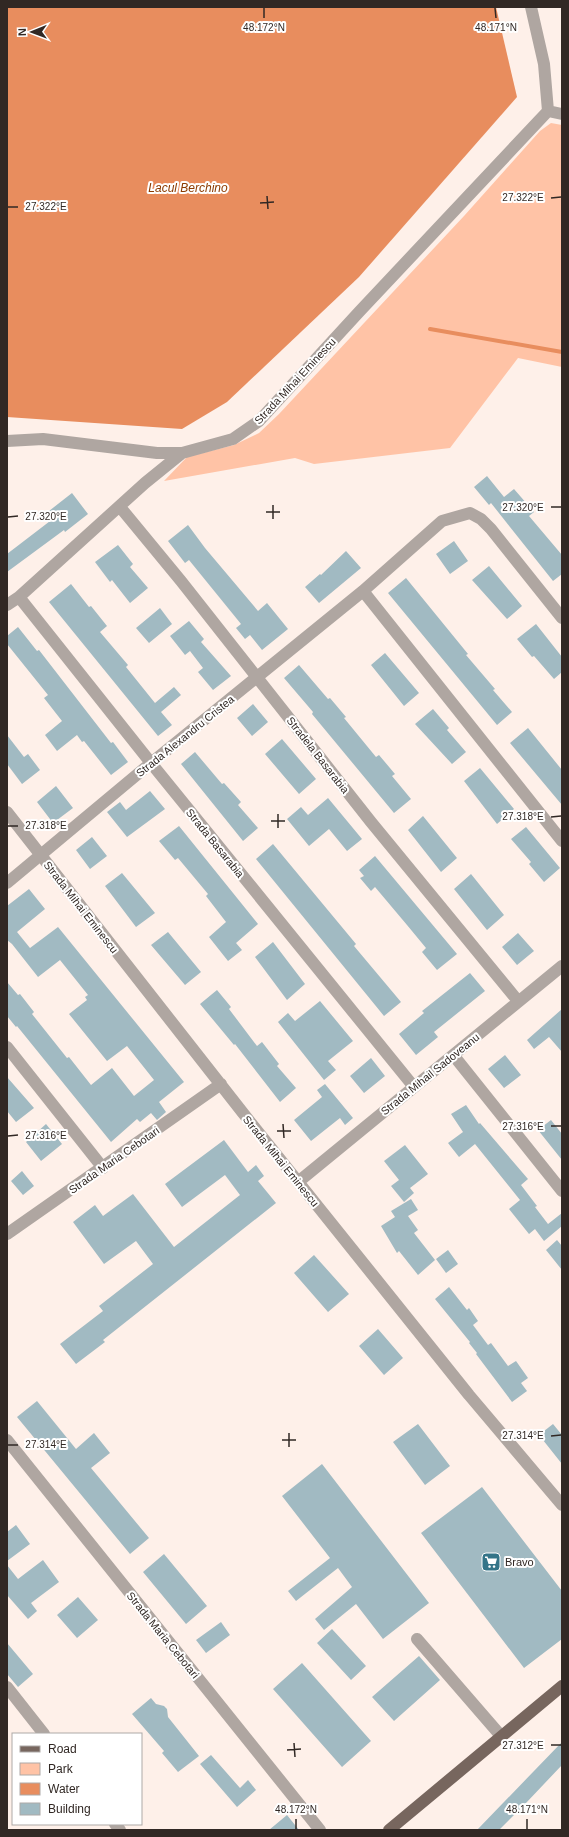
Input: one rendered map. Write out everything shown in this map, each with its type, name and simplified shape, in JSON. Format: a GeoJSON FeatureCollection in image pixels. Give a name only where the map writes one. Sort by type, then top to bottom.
{"type":"FeatureCollection","features":[{"type":"Feature","properties":{"kind":"main road"},"geometry":{"type":"LineString","coordinates":[[389,1830],[562,1686]]}},
{"type":"Feature","properties":{"kind":"street"},"geometry":{"type":"LineString","coordinates":[[531,7],[544,64],[548,111],[562,114]]}},
{"type":"Feature","properties":{"kind":"street","name":"Strada Mihai Eminescu"},"geometry":{"type":"LineString","coordinates":[[7,605],[19,597],[145,484],[182,453],[233,439],[259,421],[548,111]]}},
{"type":"Feature","properties":{"kind":"street"},"geometry":{"type":"LineString","coordinates":[[7,441],[43,439],[157,453],[182,453]]}},
{"type":"Feature","properties":{"kind":"street","name":"Stradela Basarabia"},"geometry":{"type":"LineString","coordinates":[[120,507],[181,581],[371,822],[518,1001]]}},
{"type":"Feature","properties":{"kind":"street","name":"Strada Alexandru Cristea"},"geometry":{"type":"LineString","coordinates":[[7,883],[151,763],[363,591],[442,522],[470,513],[481,519],[491,529],[562,618]]}},
{"type":"Feature","properties":{"kind":"street"},"geometry":{"type":"LineString","coordinates":[[363,591],[562,841]]}},
{"type":"Feature","properties":{"kind":"street","name":"Strada Basarabia"},"geometry":{"type":"LineString","coordinates":[[19,597],[151,763],[414,1087]]}},
{"type":"Feature","properties":{"kind":"street","name":"Strada Mihai Eminescu"},"geometry":{"type":"LineString","coordinates":[[7,812],[40,856],[469,1396],[562,1505]]}},
{"type":"Feature","properties":{"kind":"street","name":"Strada Mihail Sadoveanu"},"geometry":{"type":"LineString","coordinates":[[298,1182],[454,1056],[518,1001],[562,966]]}},
{"type":"Feature","properties":{"kind":"street"},"geometry":{"type":"LineString","coordinates":[[7,1047],[103,1168]]}},
{"type":"Feature","properties":{"kind":"street"},"geometry":{"type":"LineString","coordinates":[[454,1056],[562,1191]]}},
{"type":"Feature","properties":{"kind":"street","name":"Strada Maria Cebotari"},"geometry":{"type":"LineString","coordinates":[[7,1234],[221,1084]]}},
{"type":"Feature","properties":{"kind":"street","name":"Strada Maria Cebotari"},"geometry":{"type":"LineString","coordinates":[[7,1440],[320,1830]]}},
{"type":"Feature","properties":{"kind":"street"},"geometry":{"type":"LineString","coordinates":[[417,1639],[501,1736]]}},
{"type":"Feature","properties":{"kind":"street"},"geometry":{"type":"LineString","coordinates":[[7,1687],[43,1733]]}},
{"type":"Feature","properties":{"kind":"green space"},"geometry":{"type":"Polygon","coordinates":[[[551,123],[562,125],[562,367],[518,358],[450,448],[314,464],[295,458],[164,481],[187,457],[234,445],[259,433],[279,414],[464,216],[540,131],[551,123]]]}},
{"type":"Feature","properties":{"kind":"water","name":"Lacul Berchino"},"geometry":{"type":"Polygon","coordinates":[[[7,7],[496,7],[517,97],[359,277],[227,402],[182,429],[7,417],[7,7]]]}},
{"type":"Feature","properties":{"kind":"building"},"geometry":{"type":"Polygon","coordinates":[[[487,476],[504,497],[514,489],[534,512],[529,516],[562,555],[562,574],[553,581],[491,503],[489,505],[474,487],[487,476]]]}},
{"type":"Feature","properties":{"kind":"building"},"geometry":{"type":"Polygon","coordinates":[[[72,493],[88,514],[65,532],[64,530],[7,572],[7,554],[54,518],[49,511],[72,493]]]}},
{"type":"Feature","properties":{"kind":"building"},"geometry":{"type":"Polygon","coordinates":[[[188,525],[205,548],[258,611],[267,603],[288,629],[262,650],[250,635],[245,639],[236,628],[241,624],[189,560],[185,563],[168,541],[188,525]]]}},
{"type":"Feature","properties":{"kind":"building"},"geometry":{"type":"Polygon","coordinates":[[[454,541],[468,561],[450,574],[436,554],[454,541]]]}},
{"type":"Feature","properties":{"kind":"building"},"geometry":{"type":"Polygon","coordinates":[[[118,545],[133,564],[130,567],[148,588],[130,603],[112,580],[110,582],[95,562],[118,545]]]}},
{"type":"Feature","properties":{"kind":"building"},"geometry":{"type":"Polygon","coordinates":[[[346,551],[361,568],[319,603],[305,587],[320,574],[321,575],[346,551]]]}},
{"type":"Feature","properties":{"kind":"building"},"geometry":{"type":"Polygon","coordinates":[[[489,566],[522,606],[507,619],[472,580],[489,566]]]}},
{"type":"Feature","properties":{"kind":"building"},"geometry":{"type":"Polygon","coordinates":[[[406,578],[468,654],[466,655],[495,689],[493,690],[512,712],[497,725],[388,593],[406,578]]]}},
{"type":"Feature","properties":{"kind":"building"},"geometry":{"type":"Polygon","coordinates":[[[71,584],[89,607],[91,606],[107,626],[100,632],[128,665],[126,667],[155,703],[174,687],[181,695],[161,712],[172,725],[158,736],[49,602],[71,584]]]}},
{"type":"Feature","properties":{"kind":"building"},"geometry":{"type":"Polygon","coordinates":[[[160,608],[172,624],[149,643],[136,628],[160,608]]]}},
{"type":"Feature","properties":{"kind":"building"},"geometry":{"type":"Polygon","coordinates":[[[189,621],[204,639],[201,642],[231,676],[213,690],[198,672],[203,668],[190,651],[185,655],[170,636],[189,621]]]}},
{"type":"Feature","properties":{"kind":"building"},"geometry":{"type":"Polygon","coordinates":[[[536,624],[562,657],[562,672],[554,679],[534,656],[532,657],[517,639],[536,624]]]}},
{"type":"Feature","properties":{"kind":"building"},"geometry":{"type":"Polygon","coordinates":[[[18,627],[37,651],[39,650],[111,743],[113,742],[128,762],[111,775],[84,741],[82,742],[77,735],[57,751],[45,735],[62,721],[44,698],[48,695],[7,644],[7,636],[18,627]]]}},
{"type":"Feature","properties":{"kind":"building"},"geometry":{"type":"Polygon","coordinates":[[[385,653],[419,693],[404,706],[371,665],[385,653]]]}},
{"type":"Feature","properties":{"kind":"building"},"geometry":{"type":"Polygon","coordinates":[[[299,665],[328,699],[330,698],[346,717],[344,718],[376,757],[379,755],[395,774],[392,776],[411,799],[394,813],[284,678],[299,665]]]}},
{"type":"Feature","properties":{"kind":"building"},"geometry":{"type":"Polygon","coordinates":[[[253,704],[268,722],[252,736],[237,718],[253,704]]]}},
{"type":"Feature","properties":{"kind":"building"},"geometry":{"type":"Polygon","coordinates":[[[433,709],[449,728],[447,730],[466,752],[452,764],[415,724],[433,709]]]}},
{"type":"Feature","properties":{"kind":"building"},"geometry":{"type":"Polygon","coordinates":[[[528,728],[562,770],[562,805],[510,743],[528,728]]]}},
{"type":"Feature","properties":{"kind":"building"},"geometry":{"type":"Polygon","coordinates":[[[7,735],[24,757],[28,754],[40,770],[22,784],[7,764],[7,735]]]}},
{"type":"Feature","properties":{"kind":"building"},"geometry":{"type":"Polygon","coordinates":[[[282,739],[316,779],[299,794],[265,754],[282,739]]]}},
{"type":"Feature","properties":{"kind":"building"},"geometry":{"type":"Polygon","coordinates":[[[195,752],[222,784],[224,783],[241,802],[238,805],[258,828],[243,841],[181,764],[195,752]]]}},
{"type":"Feature","properties":{"kind":"building"},"geometry":{"type":"Polygon","coordinates":[[[480,768],[514,809],[497,824],[464,781],[480,768]]]}},
{"type":"Feature","properties":{"kind":"building"},"geometry":{"type":"Polygon","coordinates":[[[56,786],[73,808],[53,823],[37,802],[56,786]]]}},
{"type":"Feature","properties":{"kind":"building"},"geometry":{"type":"Polygon","coordinates":[[[150,791],[165,809],[127,837],[107,812],[120,802],[126,810],[150,791]]]}},
{"type":"Feature","properties":{"kind":"building"},"geometry":{"type":"Polygon","coordinates":[[[328,798],[362,839],[347,851],[329,829],[309,846],[287,819],[301,807],[308,815],[328,798]]]}},
{"type":"Feature","properties":{"kind":"building"},"geometry":{"type":"Polygon","coordinates":[[[423,816],[457,858],[441,872],[408,830],[423,816]]]}},
{"type":"Feature","properties":{"kind":"building"},"geometry":{"type":"Polygon","coordinates":[[[179,826],[258,924],[236,943],[242,950],[228,961],[209,937],[226,922],[206,896],[208,894],[178,858],[175,860],[159,841],[179,826]]]}},
{"type":"Feature","properties":{"kind":"building"},"geometry":{"type":"Polygon","coordinates":[[[526,827],[560,868],[544,882],[529,864],[531,862],[511,839],[526,827]]]}},
{"type":"Feature","properties":{"kind":"building"},"geometry":{"type":"Polygon","coordinates":[[[92,837],[107,856],[90,869],[76,850],[92,837]]]}},
{"type":"Feature","properties":{"kind":"building"},"geometry":{"type":"Polygon","coordinates":[[[273,844],[356,944],[354,946],[401,1002],[384,1016],[256,859],[273,844]]]}},
{"type":"Feature","properties":{"kind":"building"},"geometry":{"type":"Polygon","coordinates":[[[375,856],[457,954],[437,970],[422,952],[426,948],[407,925],[375,887],[371,891],[360,878],[364,876],[359,870],[375,856]]]}},
{"type":"Feature","properties":{"kind":"building"},"geometry":{"type":"Polygon","coordinates":[[[122,873],[155,913],[136,927],[105,886],[122,873]]]}},
{"type":"Feature","properties":{"kind":"building"},"geometry":{"type":"Polygon","coordinates":[[[471,874],[504,915],[487,930],[454,889],[471,874]]]}},
{"type":"Feature","properties":{"kind":"building"},"geometry":{"type":"Polygon","coordinates":[[[29,889],[45,909],[17,932],[30,948],[58,927],[184,1082],[159,1102],[166,1112],[157,1120],[151,1113],[140,1122],[137,1119],[111,1142],[17,1026],[16,1027],[7,1016],[7,982],[18,995],[20,994],[34,1012],[32,1014],[67,1058],[69,1057],[91,1085],[112,1068],[134,1096],[154,1080],[127,1046],[107,1061],[69,1014],[87,1000],[85,997],[88,995],[60,960],[38,977],[12,944],[7,940],[7,906],[29,889]]]}},
{"type":"Feature","properties":{"kind":"building"},"geometry":{"type":"Polygon","coordinates":[[[168,932],[201,972],[185,985],[151,945],[168,932]]]}},
{"type":"Feature","properties":{"kind":"building"},"geometry":{"type":"Polygon","coordinates":[[[518,933],[534,951],[517,965],[502,947],[518,933]]]}},
{"type":"Feature","properties":{"kind":"building"},"geometry":{"type":"Polygon","coordinates":[[[273,942],[305,984],[287,1000],[255,957],[273,942]]]}},
{"type":"Feature","properties":{"kind":"building"},"geometry":{"type":"Polygon","coordinates":[[[470,973],[485,991],[434,1032],[438,1037],[416,1055],[399,1034],[424,1013],[422,1011],[470,973]]]}},
{"type":"Feature","properties":{"kind":"building"},"geometry":{"type":"Polygon","coordinates":[[[217,990],[231,1007],[229,1009],[257,1046],[262,1042],[279,1064],[277,1066],[296,1088],[280,1102],[235,1044],[234,1045],[200,1004],[217,990]]]}},
{"type":"Feature","properties":{"kind":"building"},"geometry":{"type":"Polygon","coordinates":[[[320,1001],[353,1041],[328,1061],[336,1070],[324,1080],[278,1022],[288,1013],[295,1021],[320,1001]]]}},
{"type":"Feature","properties":{"kind":"building"},"geometry":{"type":"Polygon","coordinates":[[[562,1009],[562,1052],[549,1037],[534,1049],[527,1040],[562,1009]]]}},
{"type":"Feature","properties":{"kind":"building"},"geometry":{"type":"Polygon","coordinates":[[[505,1055],[521,1075],[504,1088],[488,1069],[505,1055]]]}},
{"type":"Feature","properties":{"kind":"building"},"geometry":{"type":"Polygon","coordinates":[[[371,1058],[385,1076],[364,1093],[350,1076],[371,1058]]]}},
{"type":"Feature","properties":{"kind":"building"},"geometry":{"type":"Polygon","coordinates":[[[7,1077],[34,1108],[16,1122],[7,1111],[7,1077]]]}},
{"type":"Feature","properties":{"kind":"building"},"geometry":{"type":"Polygon","coordinates":[[[325,1084],[353,1118],[345,1125],[340,1118],[311,1141],[294,1120],[322,1097],[317,1090],[325,1084]]]}},
{"type":"Feature","properties":{"kind":"building"},"geometry":{"type":"Polygon","coordinates":[[[466,1105],[479,1124],[480,1123],[528,1179],[521,1185],[537,1206],[535,1207],[548,1224],[562,1213],[562,1226],[544,1241],[535,1229],[529,1234],[509,1209],[520,1200],[475,1144],[459,1157],[448,1143],[463,1132],[451,1114],[466,1105]]]}},
{"type":"Feature","properties":{"kind":"building"},"geometry":{"type":"Polygon","coordinates":[[[551,1120],[562,1134],[562,1160],[538,1130],[551,1120]]]}},
{"type":"Feature","properties":{"kind":"building"},"geometry":{"type":"Polygon","coordinates":[[[46,1124],[62,1144],[41,1161],[26,1142],[46,1124]]]}},
{"type":"Feature","properties":{"kind":"building"},"geometry":{"type":"Polygon","coordinates":[[[224,1140],[248,1172],[256,1165],[264,1176],[258,1181],[276,1203],[103,1340],[105,1342],[76,1364],[60,1344],[103,1311],[99,1306],[153,1264],[136,1241],[104,1264],[73,1222],[95,1205],[103,1216],[133,1194],[174,1247],[240,1195],[225,1175],[182,1207],[165,1184],[224,1140]]]}},
{"type":"Feature","properties":{"kind":"building"},"geometry":{"type":"Polygon","coordinates":[[[405,1145],[428,1174],[410,1188],[414,1193],[404,1202],[391,1186],[399,1180],[384,1161],[405,1145]]]}},
{"type":"Feature","properties":{"kind":"building"},"geometry":{"type":"Polygon","coordinates":[[[22,1171],[34,1186],[23,1195],[11,1181],[22,1171]]]}},
{"type":"Feature","properties":{"kind":"building"},"geometry":{"type":"Polygon","coordinates":[[[411,1199],[418,1210],[408,1216],[418,1230],[414,1233],[435,1260],[418,1275],[399,1251],[397,1253],[381,1226],[395,1217],[391,1211],[411,1199]]]}},
{"type":"Feature","properties":{"kind":"building"},"geometry":{"type":"Polygon","coordinates":[[[557,1240],[562,1246],[562,1270],[546,1250],[557,1240]]]}},
{"type":"Feature","properties":{"kind":"building"},"geometry":{"type":"Polygon","coordinates":[[[448,1250],[458,1264],[446,1273],[436,1259],[448,1250]]]}},
{"type":"Feature","properties":{"kind":"building"},"geometry":{"type":"Polygon","coordinates":[[[314,1255],[349,1294],[328,1312],[294,1273],[314,1255]]]}},
{"type":"Feature","properties":{"kind":"building"},"geometry":{"type":"Polygon","coordinates":[[[449,1287],[467,1310],[469,1308],[478,1321],[473,1325],[488,1345],[491,1343],[508,1366],[516,1361],[528,1378],[521,1383],[527,1391],[512,1402],[476,1354],[477,1353],[469,1343],[470,1342],[435,1299],[449,1287]]]}},
{"type":"Feature","properties":{"kind":"building"},"geometry":{"type":"Polygon","coordinates":[[[378,1329],[403,1358],[384,1375],[359,1346],[378,1329]]]}},
{"type":"Feature","properties":{"kind":"building"},"geometry":{"type":"Polygon","coordinates":[[[37,1401],[76,1449],[94,1433],[110,1453],[91,1468],[149,1538],[130,1554],[17,1417],[37,1401]]]}},
{"type":"Feature","properties":{"kind":"building"},"geometry":{"type":"Polygon","coordinates":[[[418,1424],[450,1466],[425,1485],[393,1442],[418,1424]]]}},
{"type":"Feature","properties":{"kind":"building"},"geometry":{"type":"Polygon","coordinates":[[[553,1424],[562,1435],[562,1464],[539,1435],[553,1424]]]}},
{"type":"Feature","properties":{"kind":"building"},"geometry":{"type":"Polygon","coordinates":[[[322,1464],[429,1603],[383,1639],[356,1604],[324,1630],[315,1619],[352,1587],[338,1568],[296,1601],[288,1591],[330,1558],[282,1496],[322,1464]]]}},
{"type":"Feature","properties":{"kind":"building","name":"Bravo"},"geometry":{"type":"Polygon","coordinates":[[[482,1487],[562,1591],[562,1639],[524,1668],[421,1533],[482,1487]]]}},
{"type":"Feature","properties":{"kind":"building"},"geometry":{"type":"Polygon","coordinates":[[[16,1525],[30,1544],[7,1561],[7,1532],[16,1525]]]}},
{"type":"Feature","properties":{"kind":"building"},"geometry":{"type":"Polygon","coordinates":[[[164,1554],[207,1606],[186,1624],[143,1572],[164,1554]]]}},
{"type":"Feature","properties":{"kind":"building"},"geometry":{"type":"Polygon","coordinates":[[[43,1560],[59,1582],[31,1603],[37,1611],[28,1619],[7,1595],[7,1565],[18,1579],[43,1560]]]}},
{"type":"Feature","properties":{"kind":"building"},"geometry":{"type":"Polygon","coordinates":[[[78,1597],[98,1620],[77,1638],[57,1615],[78,1597]]]}},
{"type":"Feature","properties":{"kind":"building"},"geometry":{"type":"Polygon","coordinates":[[[221,1622],[230,1635],[206,1653],[196,1640],[221,1622]]]}},
{"type":"Feature","properties":{"kind":"building"},"geometry":{"type":"Polygon","coordinates":[[[332,1629],[366,1666],[351,1680],[317,1643],[332,1629]]]}},
{"type":"Feature","properties":{"kind":"building"},"geometry":{"type":"Polygon","coordinates":[[[7,1643],[33,1674],[18,1687],[7,1674],[7,1643]]]}},
{"type":"Feature","properties":{"kind":"building"},"geometry":{"type":"Polygon","coordinates":[[[419,1656],[440,1680],[394,1721],[372,1697],[419,1656]]]}},
{"type":"Feature","properties":{"kind":"building"},"geometry":{"type":"Polygon","coordinates":[[[302,1663],[371,1741],[342,1767],[273,1689],[302,1663]]]}},
{"type":"Feature","properties":{"kind":"building"},"geometry":{"type":"Polygon","coordinates":[[[151,1698],[156,1704],[164,1706],[167,1709],[168,1717],[199,1756],[178,1772],[162,1753],[164,1751],[132,1714],[151,1698]]]}},
{"type":"Feature","properties":{"kind":"building"},"geometry":{"type":"Polygon","coordinates":[[[562,1742],[562,1765],[526,1803],[499,1830],[477,1830],[562,1742]]]}},
{"type":"Feature","properties":{"kind":"building"},"geometry":{"type":"Polygon","coordinates":[[[211,1755],[240,1788],[248,1780],[256,1790],[237,1807],[200,1764],[211,1755]]]}},
{"type":"Feature","properties":{"kind":"building"},"geometry":{"type":"Polygon","coordinates":[[[287,1815],[299,1830],[269,1830],[287,1815]]]}},
{"type":"Feature","properties":{"kind":"waterway"},"geometry":{"type":"LineString","coordinates":[[430,329],[562,352]]}},
{"type":"Feature","properties":{"kind":"place","name":"Bravo"},"geometry":{"type":"Point","coordinates":[491,1562]}}]}
